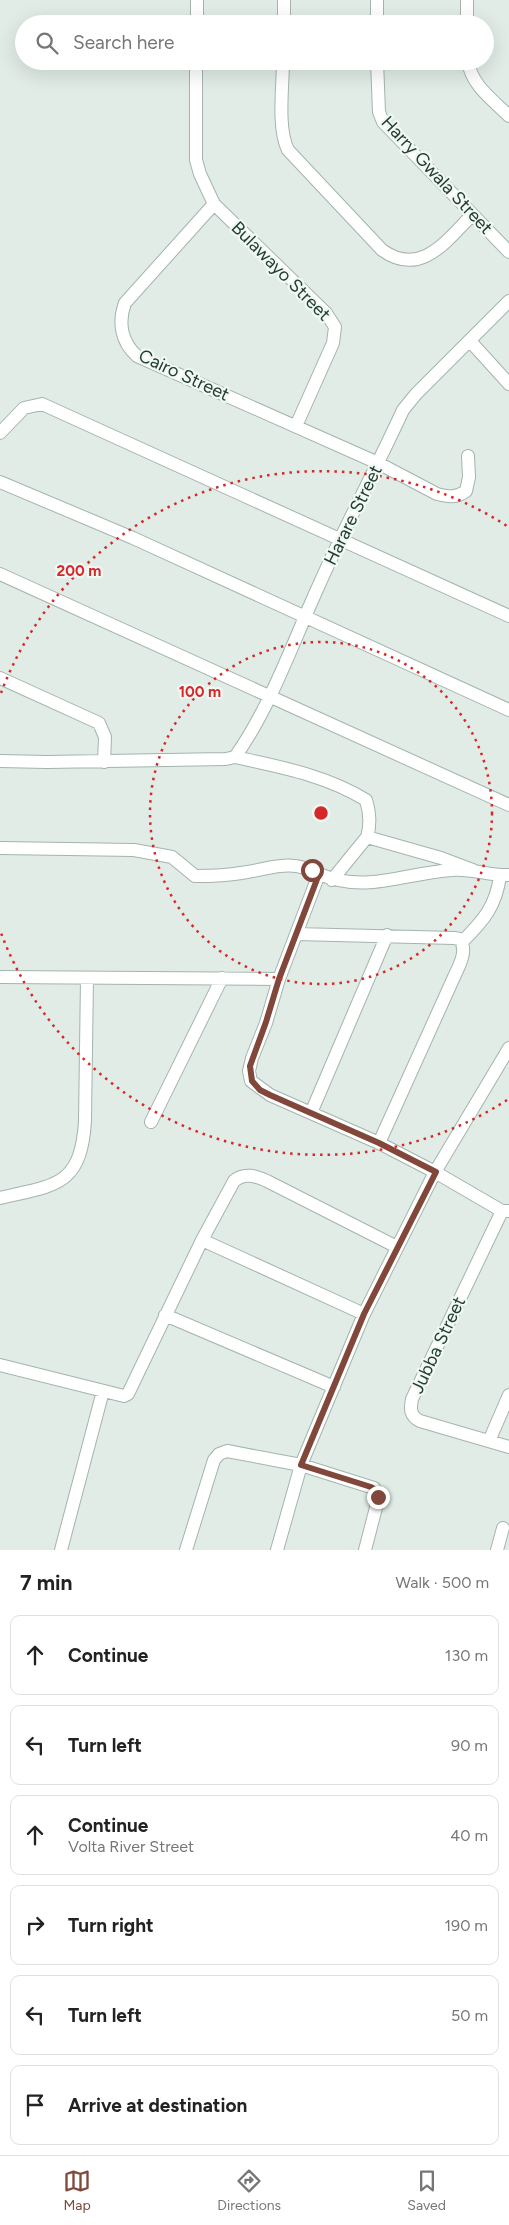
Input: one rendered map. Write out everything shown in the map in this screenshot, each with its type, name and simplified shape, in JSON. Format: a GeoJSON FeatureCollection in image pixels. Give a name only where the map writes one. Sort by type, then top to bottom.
{"type":"FeatureCollection","features":[{"type":"Feature","properties":{"kind":"street"},"geometry":{"type":"LineString","coordinates":[[196,15],[197,0]]}},
{"type":"Feature","properties":{"kind":"street"},"geometry":{"type":"LineString","coordinates":[[284,0],[284,15]]}},
{"type":"Feature","properties":{"kind":"street"},"geometry":{"type":"LineString","coordinates":[[377,0],[377,15]]}},
{"type":"Feature","properties":{"kind":"street"},"geometry":{"type":"LineString","coordinates":[[467,0],[467,15]]}},
{"type":"Feature","properties":{"kind":"street"},"geometry":{"type":"LineString","coordinates":[[196,70],[196,160],[200,174],[214,204]]}},
{"type":"Feature","properties":{"kind":"street"},"geometry":{"type":"LineString","coordinates":[[284,70],[284,143],[288,150],[382,250],[398,259],[418,259],[429,256],[472,215]]}},
{"type":"Feature","properties":{"kind":"street","name":"Harry Gwala Street"},"geometry":{"type":"LineString","coordinates":[[377,70],[379,112],[384,122],[509,252]]}},
{"type":"Feature","properties":{"kind":"street"},"geometry":{"type":"LineString","coordinates":[[469,70],[475,81],[509,116]]}},
{"type":"Feature","properties":{"kind":"street","name":"Bulawayo Street"},"geometry":{"type":"LineString","coordinates":[[214,204],[326,313],[335,327],[333,343],[296,426]]}},
{"type":"Feature","properties":{"kind":"street","name":"Cairo Street"},"geometry":{"type":"LineString","coordinates":[[214,204],[125,303],[121,320],[125,341],[130,350],[137,356],[378,463],[437,494],[448,497],[458,496],[466,491],[469,484],[468,456]]}},
{"type":"Feature","properties":{"kind":"street","name":"Harare Street"},"geometry":{"type":"LineString","coordinates":[[235,757],[248,737],[268,697],[339,540],[403,410],[416,394],[509,302]]}},
{"type":"Feature","properties":{"kind":"street"},"geometry":{"type":"LineString","coordinates":[[470,341],[509,384]]}},
{"type":"Feature","properties":{"kind":"street"},"geometry":{"type":"LineString","coordinates":[[0,433],[24,408],[42,404],[509,616]]}},
{"type":"Feature","properties":{"kind":"street"},"geometry":{"type":"LineString","coordinates":[[0,482],[133,538],[509,710]]}},
{"type":"Feature","properties":{"kind":"street"},"geometry":{"type":"LineString","coordinates":[[0,574],[509,805]]}},
{"type":"Feature","properties":{"kind":"street"},"geometry":{"type":"LineString","coordinates":[[0,678],[99,723],[105,736],[104,762]]}},
{"type":"Feature","properties":{"kind":"street"},"geometry":{"type":"LineString","coordinates":[[0,761],[104,762],[235,757],[287,768],[328,780],[366,800],[370,813],[370,827],[367,837],[332,880]]}},
{"type":"Feature","properties":{"kind":"street"},"geometry":{"type":"LineString","coordinates":[[367,837],[441,858],[473,870]]}},
{"type":"Feature","properties":{"kind":"street"},"geometry":{"type":"LineString","coordinates":[[0,848],[134,850],[172,856],[194,876],[241,873],[285,864],[305,867],[332,880],[367,884],[439,871],[473,870],[504,875],[488,913],[462,942],[462,956],[454,978],[379,1143]]}},
{"type":"Feature","properties":{"kind":"street"},"geometry":{"type":"LineString","coordinates":[[319,874],[279,979],[266,1022],[252,1058],[250,1077],[260,1090],[379,1143],[436,1172],[505,1211]]}},
{"type":"Feature","properties":{"kind":"street"},"geometry":{"type":"LineString","coordinates":[[296,934],[454,938],[462,942]]}},
{"type":"Feature","properties":{"kind":"street"},"geometry":{"type":"LineString","coordinates":[[311,1113],[387,935]]}},
{"type":"Feature","properties":{"kind":"street"},"geometry":{"type":"LineString","coordinates":[[0,977],[279,979]]}},
{"type":"Feature","properties":{"kind":"street"},"geometry":{"type":"LineString","coordinates":[[0,1198],[35,1190],[58,1182],[71,1172],[79,1160],[84,1138],[86,978]]}},
{"type":"Feature","properties":{"kind":"street"},"geometry":{"type":"LineString","coordinates":[[151,1122],[222,978]]}},
{"type":"Feature","properties":{"kind":"street"},"geometry":{"type":"LineString","coordinates":[[277,1550],[301,1465],[364,1314],[436,1172],[509,1048]]}},
{"type":"Feature","properties":{"kind":"street"},"geometry":{"type":"LineString","coordinates":[[0,1365],[124,1396],[129,1393],[202,1240],[234,1181],[240,1176],[250,1175],[267,1181],[397,1247]]}},
{"type":"Feature","properties":{"kind":"street","name":"Jubba Street"},"geometry":{"type":"LineString","coordinates":[[505,1211],[412,1399],[410,1409],[414,1418],[420,1421],[509,1447]]}},
{"type":"Feature","properties":{"kind":"street"},"geometry":{"type":"LineString","coordinates":[[202,1240],[364,1314]]}},
{"type":"Feature","properties":{"kind":"street"},"geometry":{"type":"LineString","coordinates":[[165,1315],[334,1388]]}},
{"type":"Feature","properties":{"kind":"street"},"geometry":{"type":"LineString","coordinates":[[61,1550],[103,1391]]}},
{"type":"Feature","properties":{"kind":"street"},"geometry":{"type":"LineString","coordinates":[[489,1441],[509,1394]]}},
{"type":"Feature","properties":{"kind":"street"},"geometry":{"type":"LineString","coordinates":[[186,1550],[212,1464],[219,1454],[230,1451],[301,1465],[376,1490],[378,1504],[365,1550]]}},
{"type":"Feature","properties":{"kind":"street"},"geometry":{"type":"LineString","coordinates":[[497,1550],[503,1528]]}},
{"type":"Feature","properties":{"kind":"route"},"geometry":{"type":"LineString","coordinates":[[312,870],[319,874],[279,979],[266,1022],[252,1058],[249,1071],[250,1077],[260,1090],[379,1143],[436,1172],[364,1314],[301,1465],[371,1487],[376,1490],[378,1497]]}}]}
